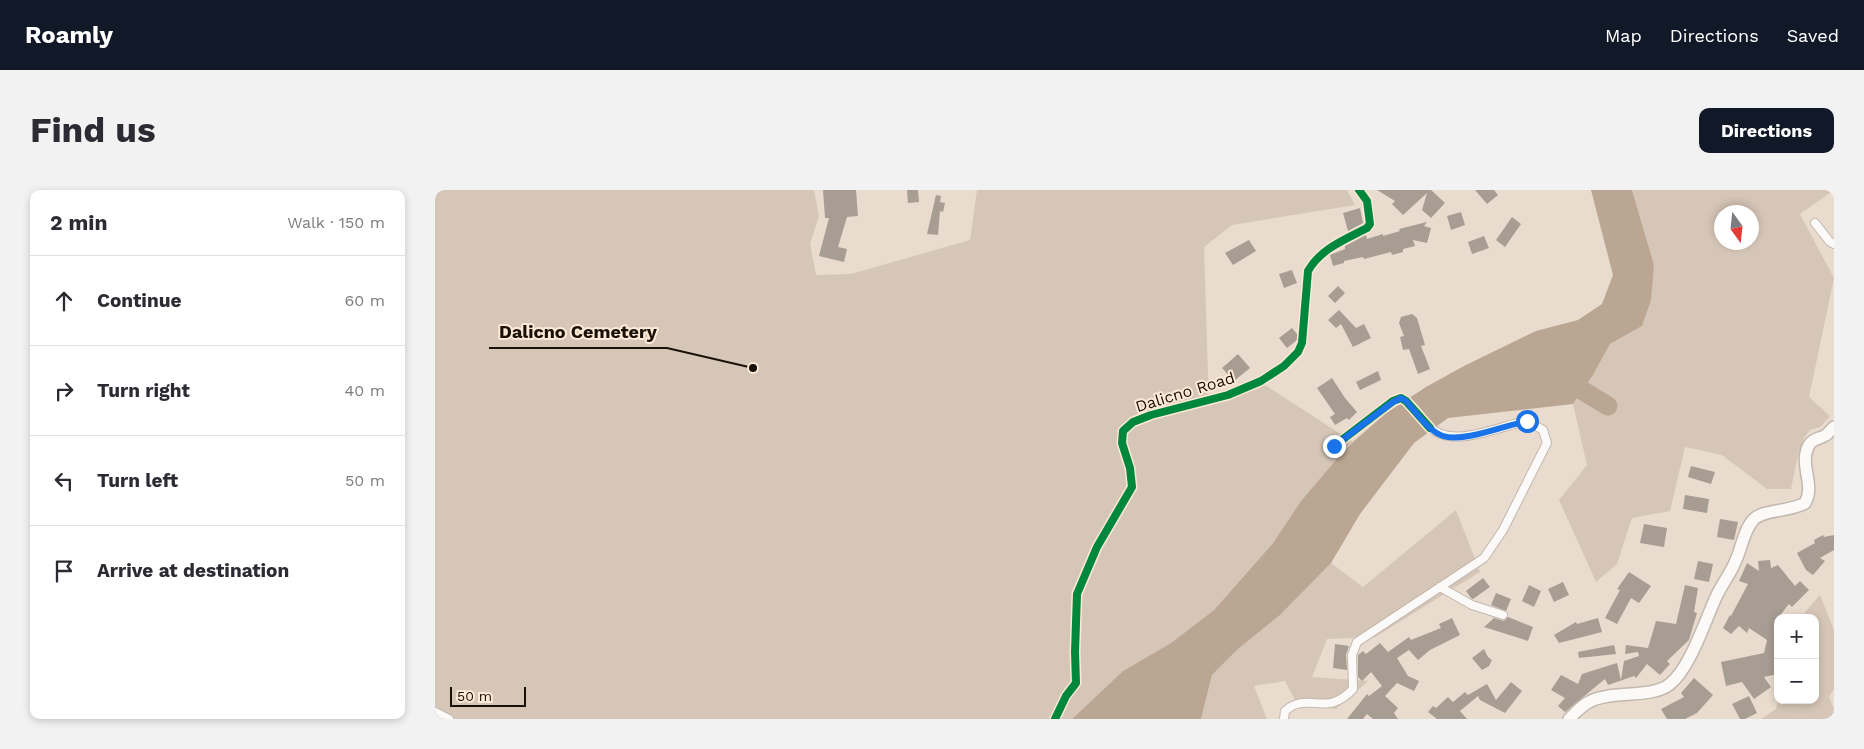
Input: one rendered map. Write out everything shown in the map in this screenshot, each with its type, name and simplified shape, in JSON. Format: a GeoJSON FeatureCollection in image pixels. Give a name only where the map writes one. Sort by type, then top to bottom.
{"type":"FeatureCollection","features":[{"type":"Feature","properties":{"kind":"main road"},"geometry":{"type":"LineString","coordinates":[[1569,719],[1580,708],[1591,701],[1657,690],[1669,686],[1677,677],[1691,652],[1721,586],[1735,562],[1748,527],[1762,514],[1790,509],[1805,503],[1810,492],[1806,460],[1809,445],[1815,439],[1826,435],[1834,427]]}},
{"type":"Feature","properties":{"kind":"street","name":"Dalicno Road"},"geometry":{"type":"LineString","coordinates":[[1055,719],[1065,696],[1076,683],[1077,594],[1097,547],[1132,487],[1130,468],[1122,443],[1123,431],[1133,422],[1151,415],[1229,395],[1261,381],[1284,366],[1292,358],[1302,343],[1308,271],[1312,263],[1321,254],[1367,228],[1369,224],[1367,201],[1359,190]]}},
{"type":"Feature","properties":{"kind":"street"},"geometry":{"type":"LineString","coordinates":[[1815,223],[1829,242],[1834,244]]}},
{"type":"Feature","properties":{"kind":"street"},"geometry":{"type":"LineString","coordinates":[[1284,719],[1285,711],[1295,704],[1325,709],[1341,704],[1353,689],[1352,655],[1357,642],[1484,558],[1503,530],[1547,443],[1543,430],[1527,421],[1471,436],[1454,438],[1442,436],[1430,428],[1406,401],[1401,398],[1334,446]]}},
{"type":"Feature","properties":{"kind":"street"},"geometry":{"type":"LineString","coordinates":[[1440,587],[1472,605],[1503,615]]}},
{"type":"Feature","properties":{"kind":"street"},"geometry":{"type":"LineString","coordinates":[[435,712],[449,719]]}},
{"type":"Feature","properties":{"kind":"shaded area"},"geometry":{"type":"Polygon","coordinates":[[[435,190],[814,190],[819,216],[810,244],[816,275],[851,274],[970,240],[977,190],[1347,190],[1355,205],[1232,225],[1204,247],[1209,406],[1265,385],[1353,442],[1301,501],[1273,543],[1214,610],[1171,643],[1123,671],[1072,719],[435,719],[435,190]]]}},
{"type":"Feature","properties":{"kind":"shaded area"},"geometry":{"type":"Polygon","coordinates":[[[1591,190],[1632,190],[1654,265],[1651,300],[1642,326],[1610,344],[1593,375],[1573,404],[1448,418],[1414,443],[1360,514],[1331,563],[1280,615],[1238,649],[1212,675],[1201,719],[1072,719],[1123,671],[1171,643],[1214,610],[1273,543],[1301,501],[1336,460],[1385,414],[1426,387],[1464,366],[1536,331],[1578,320],[1602,304],[1613,275],[1591,190]]]}},
{"type":"Feature","properties":{"kind":"shaded area"},"geometry":{"type":"Polygon","coordinates":[[[1632,190],[1834,190],[1800,214],[1834,278],[1809,397],[1830,416],[1820,427],[1810,430],[1804,438],[1798,455],[1791,489],[1767,489],[1722,455],[1685,447],[1670,511],[1632,518],[1617,564],[1596,582],[1559,500],[1587,465],[1573,404],[1593,375],[1610,344],[1642,326],[1654,265],[1632,190]]]}},
{"type":"Feature","properties":{"kind":"shaded area"},"geometry":{"type":"Polygon","coordinates":[[[1456,510],[1480,572],[1375,637],[1327,639],[1312,677],[1368,681],[1336,709],[1296,702],[1285,681],[1254,686],[1267,719],[1201,719],[1212,675],[1238,649],[1280,615],[1331,563],[1363,587],[1456,510]]]}},
{"type":"Feature","properties":{"kind":"shaded area"},"geometry":{"type":"Polygon","coordinates":[[[1820,595],[1834,630],[1834,689],[1829,697],[1834,709],[1834,719],[1761,719],[1776,709],[1777,704],[1819,704],[1819,614],[1803,614],[1820,595]]]}},
{"type":"Feature","properties":{"kind":"building"},"geometry":{"type":"Polygon","coordinates":[[[823,190],[856,190],[858,216],[847,217],[838,247],[847,249],[844,262],[819,256],[829,218],[825,218],[823,190]]]}},
{"type":"Feature","properties":{"kind":"building"},"geometry":{"type":"Polygon","coordinates":[[[907,190],[918,190],[919,202],[908,203],[907,190]]]}},
{"type":"Feature","properties":{"kind":"building"},"geometry":{"type":"Polygon","coordinates":[[[1377,190],[1431,190],[1445,203],[1431,218],[1422,210],[1427,193],[1403,215],[1392,204],[1395,201],[1377,190]]]}},
{"type":"Feature","properties":{"kind":"building"},"geometry":{"type":"Polygon","coordinates":[[[1475,190],[1494,190],[1498,195],[1487,204],[1475,190]]]}},
{"type":"Feature","properties":{"kind":"building"},"geometry":{"type":"Polygon","coordinates":[[[936,195],[941,196],[940,202],[945,203],[943,212],[940,211],[938,235],[927,234],[936,195]]]}},
{"type":"Feature","properties":{"kind":"building"},"geometry":{"type":"Polygon","coordinates":[[[1360,208],[1363,223],[1348,231],[1343,213],[1360,208]]]}},
{"type":"Feature","properties":{"kind":"building"},"geometry":{"type":"Polygon","coordinates":[[[1461,212],[1465,225],[1451,230],[1447,216],[1461,212]]]}},
{"type":"Feature","properties":{"kind":"building"},"geometry":{"type":"Polygon","coordinates":[[[1512,217],[1521,224],[1505,247],[1496,240],[1512,217]]]}},
{"type":"Feature","properties":{"kind":"building"},"geometry":{"type":"Polygon","coordinates":[[[1427,222],[1424,226],[1431,228],[1427,243],[1413,240],[1415,246],[1403,249],[1403,252],[1392,255],[1391,252],[1364,259],[1363,257],[1344,261],[1344,263],[1333,266],[1330,255],[1345,249],[1345,246],[1366,235],[1367,239],[1383,234],[1383,236],[1400,231],[1399,229],[1427,222]]]}},
{"type":"Feature","properties":{"kind":"building"},"geometry":{"type":"Polygon","coordinates":[[[1484,236],[1489,248],[1472,254],[1468,242],[1484,236]]]}},
{"type":"Feature","properties":{"kind":"building"},"geometry":{"type":"Polygon","coordinates":[[[1249,240],[1256,251],[1233,265],[1225,253],[1249,240]]]}},
{"type":"Feature","properties":{"kind":"building"},"geometry":{"type":"Polygon","coordinates":[[[1292,270],[1297,283],[1284,288],[1279,274],[1292,270]]]}},
{"type":"Feature","properties":{"kind":"building"},"geometry":{"type":"Polygon","coordinates":[[[1338,286],[1345,293],[1335,303],[1328,296],[1338,286]]]}},
{"type":"Feature","properties":{"kind":"building"},"geometry":{"type":"Polygon","coordinates":[[[1339,310],[1356,328],[1364,324],[1371,338],[1353,347],[1341,324],[1336,328],[1328,320],[1339,310]]]}},
{"type":"Feature","properties":{"kind":"building"},"geometry":{"type":"Polygon","coordinates":[[[1412,314],[1417,318],[1425,345],[1421,346],[1430,369],[1418,374],[1409,349],[1403,350],[1400,337],[1404,336],[1399,323],[1401,317],[1412,314]]]}},
{"type":"Feature","properties":{"kind":"building"},"geometry":{"type":"Polygon","coordinates":[[[1292,328],[1297,334],[1297,340],[1287,348],[1279,338],[1292,328]]]}},
{"type":"Feature","properties":{"kind":"building"},"geometry":{"type":"Polygon","coordinates":[[[1238,354],[1250,368],[1234,381],[1222,368],[1238,354]]]}},
{"type":"Feature","properties":{"kind":"building"},"geometry":{"type":"Polygon","coordinates":[[[1378,371],[1381,380],[1360,390],[1356,382],[1378,371]]]}},
{"type":"Feature","properties":{"kind":"building"},"geometry":{"type":"Polygon","coordinates":[[[1332,378],[1357,412],[1349,420],[1347,418],[1335,425],[1330,417],[1335,414],[1317,388],[1332,378]]]}},
{"type":"Feature","properties":{"kind":"building"},"geometry":{"type":"Polygon","coordinates":[[[1691,466],[1715,472],[1711,484],[1688,477],[1691,466]]]}},
{"type":"Feature","properties":{"kind":"building"},"geometry":{"type":"Polygon","coordinates":[[[1685,495],[1709,499],[1707,513],[1683,509],[1685,495]]]}},
{"type":"Feature","properties":{"kind":"building"},"geometry":{"type":"Polygon","coordinates":[[[1720,519],[1738,522],[1734,540],[1717,537],[1720,519]]]}},
{"type":"Feature","properties":{"kind":"building"},"geometry":{"type":"Polygon","coordinates":[[[1644,524],[1667,528],[1664,547],[1640,543],[1644,524]]]}},
{"type":"Feature","properties":{"kind":"building"},"geometry":{"type":"Polygon","coordinates":[[[1823,535],[1824,537],[1834,535],[1834,550],[1820,558],[1825,561],[1813,575],[1806,570],[1797,553],[1815,543],[1814,540],[1823,535]]]}},
{"type":"Feature","properties":{"kind":"building"},"geometry":{"type":"Polygon","coordinates":[[[1770,560],[1771,568],[1778,565],[1795,586],[1800,581],[1809,590],[1792,607],[1789,604],[1781,614],[1774,614],[1774,675],[1764,677],[1771,687],[1754,699],[1742,682],[1726,686],[1721,662],[1764,653],[1767,640],[1749,628],[1747,633],[1739,626],[1731,634],[1723,628],[1748,584],[1739,581],[1747,563],[1759,571],[1758,561],[1770,560]]]}},
{"type":"Feature","properties":{"kind":"building"},"geometry":{"type":"Polygon","coordinates":[[[1698,561],[1713,564],[1709,582],[1694,579],[1698,561]]]}},
{"type":"Feature","properties":{"kind":"building"},"geometry":{"type":"Polygon","coordinates":[[[1629,572],[1651,586],[1639,603],[1631,598],[1617,624],[1605,618],[1620,590],[1617,589],[1629,572]]]}},
{"type":"Feature","properties":{"kind":"building"},"geometry":{"type":"Polygon","coordinates":[[[1483,578],[1490,587],[1473,599],[1471,598],[1466,591],[1483,578]]]}},
{"type":"Feature","properties":{"kind":"building"},"geometry":{"type":"Polygon","coordinates":[[[1563,582],[1569,595],[1554,602],[1548,589],[1563,582]]]}},
{"type":"Feature","properties":{"kind":"building"},"geometry":{"type":"Polygon","coordinates":[[[1529,585],[1541,591],[1534,607],[1522,601],[1529,585]]]}},
{"type":"Feature","properties":{"kind":"building"},"geometry":{"type":"Polygon","coordinates":[[[1685,585],[1698,588],[1694,612],[1697,613],[1689,640],[1667,661],[1670,664],[1660,675],[1647,664],[1636,678],[1634,676],[1608,685],[1605,679],[1565,712],[1558,706],[1565,698],[1551,690],[1561,675],[1578,684],[1582,674],[1617,663],[1621,680],[1624,661],[1639,656],[1638,652],[1625,654],[1626,645],[1648,648],[1656,621],[1676,624],[1685,585]]]}},
{"type":"Feature","properties":{"kind":"building"},"geometry":{"type":"Polygon","coordinates":[[[1496,593],[1511,599],[1506,611],[1491,605],[1496,593]]]}},
{"type":"Feature","properties":{"kind":"building"},"geometry":{"type":"Polygon","coordinates":[[[1508,617],[1533,627],[1528,641],[1484,627],[1494,618],[1504,621],[1508,617]]]}},
{"type":"Feature","properties":{"kind":"building"},"geometry":{"type":"Polygon","coordinates":[[[1452,618],[1460,635],[1430,650],[1418,660],[1409,650],[1397,658],[1408,676],[1419,681],[1414,691],[1397,683],[1385,696],[1398,708],[1394,713],[1398,719],[1373,719],[1367,714],[1363,719],[1347,719],[1367,694],[1369,696],[1382,686],[1371,672],[1362,681],[1358,677],[1358,655],[1363,651],[1366,654],[1380,643],[1388,652],[1409,637],[1411,640],[1441,628],[1439,624],[1452,618]]]}},
{"type":"Feature","properties":{"kind":"building"},"geometry":{"type":"Polygon","coordinates":[[[1598,618],[1602,632],[1559,643],[1554,635],[1576,622],[1577,624],[1598,618]]]}},
{"type":"Feature","properties":{"kind":"building"},"geometry":{"type":"Polygon","coordinates":[[[1335,644],[1349,646],[1346,655],[1347,670],[1333,668],[1335,644]]]}},
{"type":"Feature","properties":{"kind":"building"},"geometry":{"type":"Polygon","coordinates":[[[1614,645],[1616,654],[1579,658],[1578,652],[1614,645]]]}},
{"type":"Feature","properties":{"kind":"building"},"geometry":{"type":"Polygon","coordinates":[[[1484,649],[1492,660],[1489,666],[1482,670],[1472,658],[1484,649]]]}},
{"type":"Feature","properties":{"kind":"building"},"geometry":{"type":"Polygon","coordinates":[[[1694,678],[1713,695],[1697,713],[1685,719],[1667,719],[1661,709],[1684,697],[1681,693],[1694,678]]]}},
{"type":"Feature","properties":{"kind":"building"},"geometry":{"type":"Polygon","coordinates":[[[1511,682],[1522,691],[1505,713],[1480,700],[1478,696],[1460,711],[1467,719],[1437,719],[1428,712],[1433,706],[1436,708],[1448,697],[1453,702],[1465,692],[1468,695],[1487,684],[1496,700],[1511,682]]]}},
{"type":"Feature","properties":{"kind":"building"},"geometry":{"type":"Polygon","coordinates":[[[1749,696],[1757,713],[1745,719],[1740,719],[1732,704],[1749,696]]]}},
{"type":"Feature","properties":{"kind":"waterway"},"geometry":{"type":"LineString","coordinates":[[1560,377],[1608,406]]}},
{"type":"Feature","properties":{"kind":"cycle path"},"geometry":{"type":"LineString","coordinates":[[1055,719],[1066,696],[1076,683],[1077,594],[1097,547],[1132,487],[1130,468],[1122,443],[1123,431],[1133,422],[1151,415],[1228,395],[1261,381],[1284,366],[1298,352],[1302,343],[1308,271],[1313,263],[1326,251],[1367,228],[1370,224],[1367,201],[1359,190]]}},
{"type":"Feature","properties":{"kind":"cycle path"},"geometry":{"type":"LineString","coordinates":[[1334,446],[1393,401],[1401,398],[1406,401],[1430,428]]}},
{"type":"Feature","properties":{"kind":"place","name":"Dalicno Cemetery"},"geometry":{"type":"Point","coordinates":[753,368]}},
{"type":"Feature","properties":{"kind":"route"},"geometry":{"type":"LineString","coordinates":[[1334,446],[1362,424],[1401,398],[1404,398],[1430,428],[1442,436],[1454,438],[1471,436],[1527,421]]}}]}
